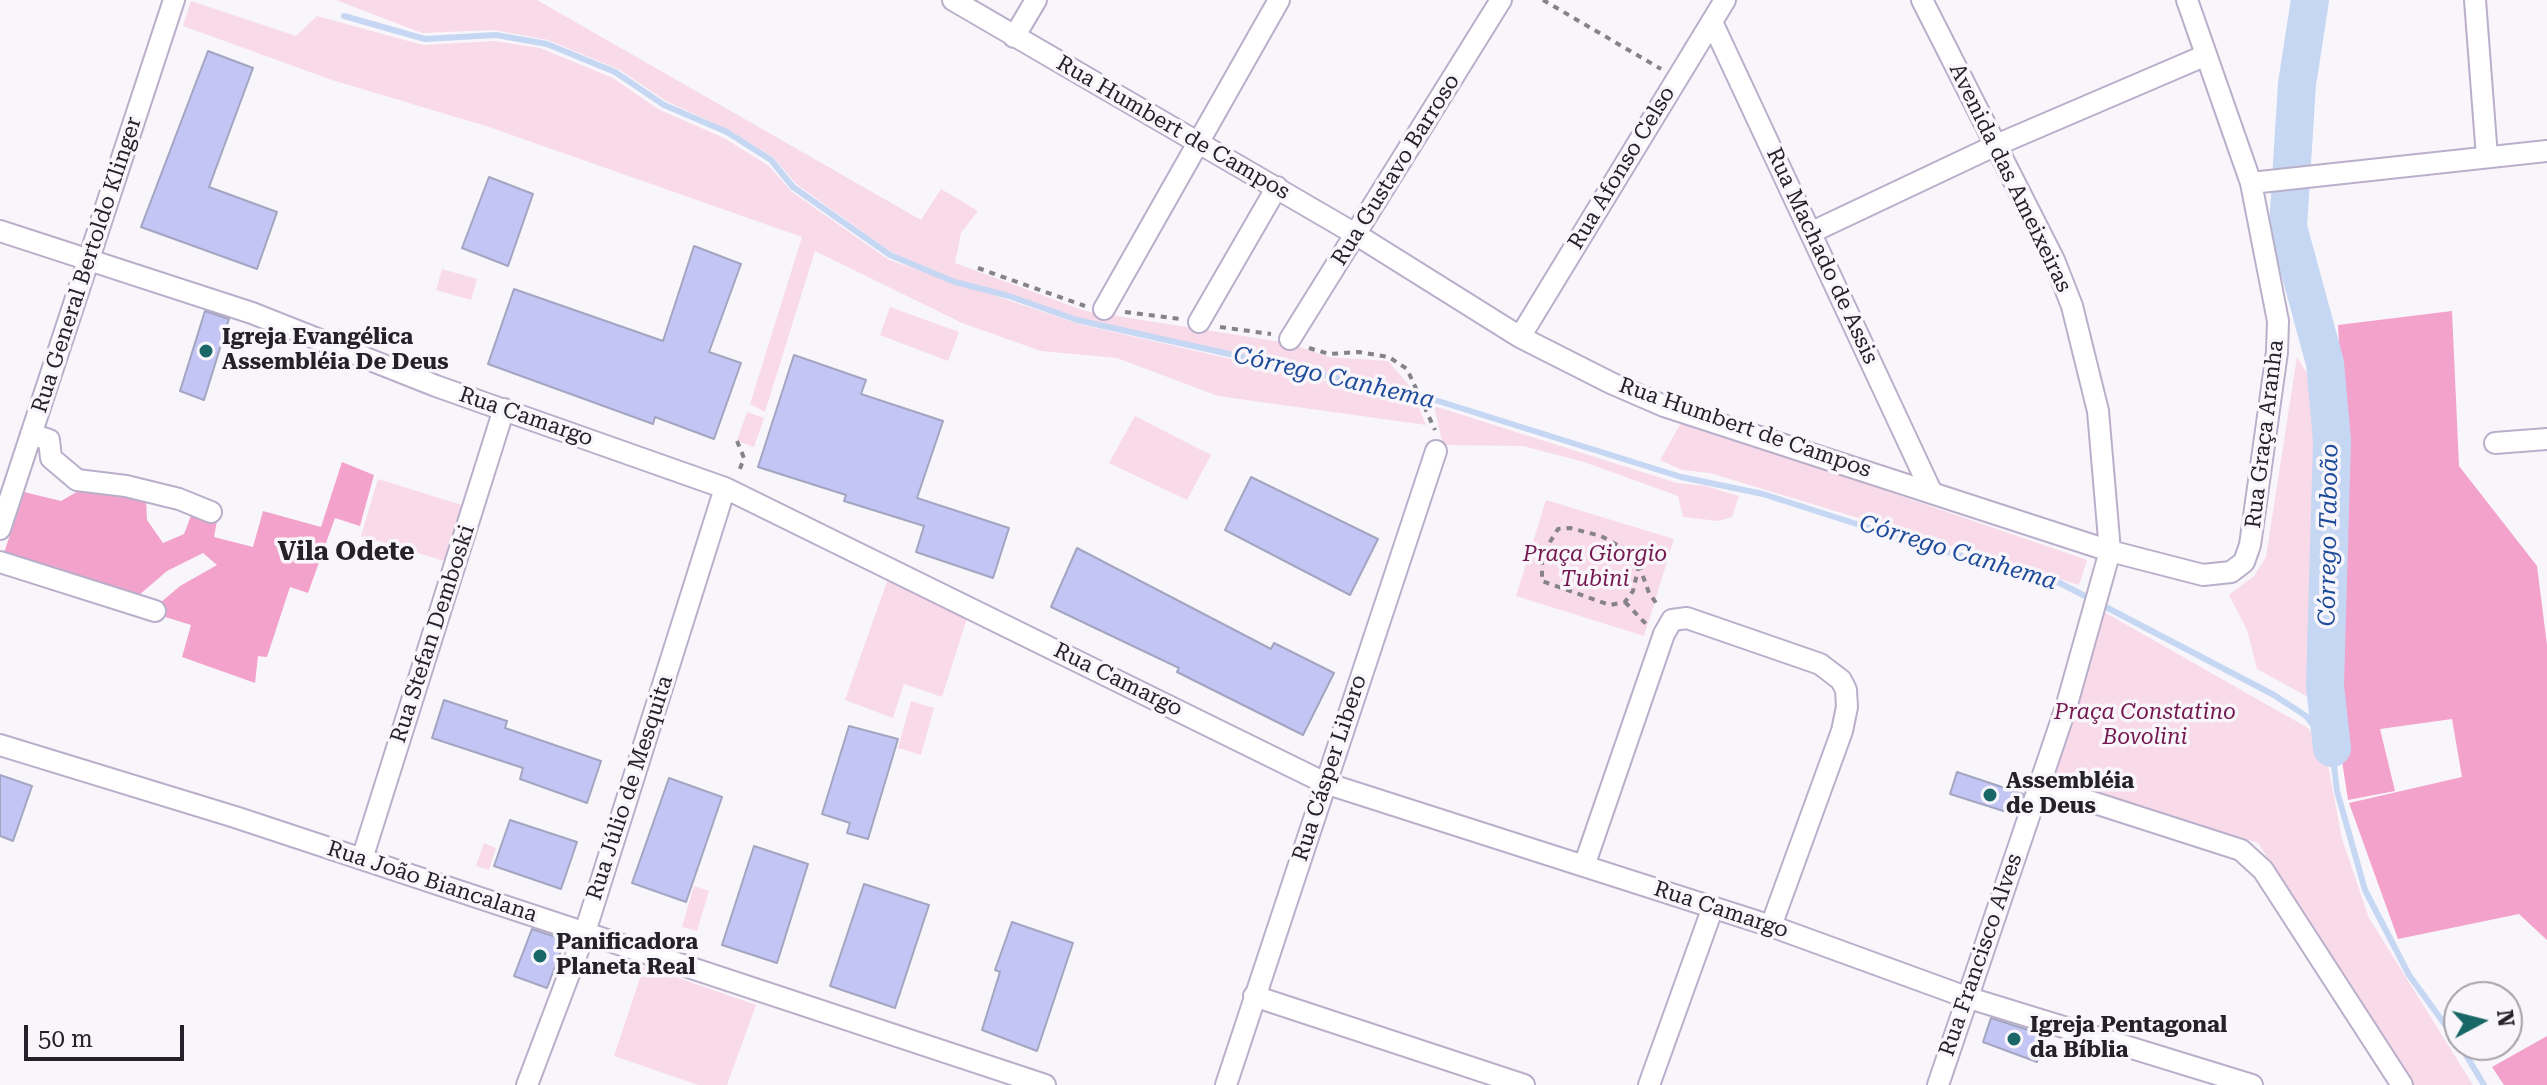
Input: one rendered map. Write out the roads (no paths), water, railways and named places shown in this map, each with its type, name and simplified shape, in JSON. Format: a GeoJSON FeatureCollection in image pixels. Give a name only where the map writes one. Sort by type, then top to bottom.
{"type":"FeatureCollection","features":[{"type":"Feature","properties":{"kind":"street","name":"Rua General Bertoldo Klinger"},"geometry":{"type":"LineString","coordinates":[[0,529],[174,0]]}},
{"type":"Feature","properties":{"kind":"street","name":"Rua Humbert de Campos"},"geometry":{"type":"LineString","coordinates":[[953,0],[1277,187],[1520,337],[1664,406],[2110,551],[2203,575],[2231,572],[2244,562],[2250,545]]}},
{"type":"Feature","properties":{"kind":"street"},"geometry":{"type":"LineString","coordinates":[[1014,37],[1036,0]]}},
{"type":"Feature","properties":{"kind":"street"},"geometry":{"type":"LineString","coordinates":[[1104,309],[1279,0]]}},
{"type":"Feature","properties":{"kind":"street","name":"Rua Gustavo Barroso"},"geometry":{"type":"LineString","coordinates":[[1290,339],[1501,0]]}},
{"type":"Feature","properties":{"kind":"street","name":"Rua Afonso Celso"},"geometry":{"type":"LineString","coordinates":[[1520,337],[1725,0]]}},
{"type":"Feature","properties":{"kind":"street","name":"Avenida das Ameixeiras"},"geometry":{"type":"LineString","coordinates":[[1922,0],[2054,260],[2088,362],[2098,411],[2110,551]]}},
{"type":"Feature","properties":{"kind":"street","name":"Rua Graça Aranha"},"geometry":{"type":"LineString","coordinates":[[2187,0],[2204,56],[2254,183],[2278,321],[2277,352],[2250,545]]}},
{"type":"Feature","properties":{"kind":"street"},"geometry":{"type":"LineString","coordinates":[[2475,0],[2487,157]]}},
{"type":"Feature","properties":{"kind":"street","name":"Rua Machado de Assis"},"geometry":{"type":"LineString","coordinates":[[1712,22],[1931,491]]}},
{"type":"Feature","properties":{"kind":"street"},"geometry":{"type":"LineString","coordinates":[[1812,232],[1994,146],[2204,56]]}},
{"type":"Feature","properties":{"kind":"street"},"geometry":{"type":"LineString","coordinates":[[2254,183],[2547,151]]}},
{"type":"Feature","properties":{"kind":"street"},"geometry":{"type":"LineString","coordinates":[[1199,322],[1277,187]]}},
{"type":"Feature","properties":{"kind":"street","name":"Rua Camargo"},"geometry":{"type":"LineString","coordinates":[[0,231],[252,313],[504,409],[725,488],[1325,783],[1771,926],[1966,997],[2252,1085]]}},
{"type":"Feature","properties":{"kind":"street","name":"Rua Stefan Demboski"},"geometry":{"type":"LineString","coordinates":[[362,859],[504,409]]}},
{"type":"Feature","properties":{"kind":"street"},"geometry":{"type":"LineString","coordinates":[[31,434],[49,440],[51,458],[77,480],[148,491],[211,512]]}},
{"type":"Feature","properties":{"kind":"street"},"geometry":{"type":"LineString","coordinates":[[2495,443],[2547,439]]}},
{"type":"Feature","properties":{"kind":"street","name":"Rua Cásper Libero"},"geometry":{"type":"LineString","coordinates":[[1226,1085],[1436,451]]}},
{"type":"Feature","properties":{"kind":"street","name":"Rua Júlio de Mesquita"},"geometry":{"type":"LineString","coordinates":[[527,1085],[585,932],[725,488]]}},
{"type":"Feature","properties":{"kind":"street","name":"Rua Francisco Alves"},"geometry":{"type":"LineString","coordinates":[[1938,1085],[2067,704],[2110,551]]}},
{"type":"Feature","properties":{"kind":"street"},"geometry":{"type":"LineString","coordinates":[[0,562],[155,611]]}},
{"type":"Feature","properties":{"kind":"street"},"geometry":{"type":"LineString","coordinates":[[1584,866],[1668,627],[1687,618],[1820,664],[1841,680],[1846,690],[1847,707],[1842,731],[1771,926]]}},
{"type":"Feature","properties":{"kind":"street","name":"Rua João Biancalana"},"geometry":{"type":"LineString","coordinates":[[0,745],[362,859],[1045,1085]]}},
{"type":"Feature","properties":{"kind":"street"},"geometry":{"type":"LineString","coordinates":[[2039,785],[2227,842],[2241,850],[2263,870],[2402,1085]]}},
{"type":"Feature","properties":{"kind":"street"},"geometry":{"type":"LineString","coordinates":[[1649,1085],[1713,907]]}},
{"type":"Feature","properties":{"kind":"street"},"geometry":{"type":"LineString","coordinates":[[1254,996],[1524,1085]]}},
{"type":"Feature","properties":{"kind":"waterway","name":"Córrego Taboão"},"geometry":{"type":"LineString","coordinates":[[2310,0],[2297,84],[2288,227],[2325,363],[2332,440],[2325,686],[2332,748]]}},
{"type":"Feature","properties":{"kind":"waterway","name":"Córrego Canhema"},"geometry":{"type":"LineString","coordinates":[[344,16],[425,39],[496,35],[547,44],[615,72],[664,105],[727,132],[771,160],[793,187],[890,255],[955,282],[1009,296],[1077,320],[1435,400],[1681,477],[1763,494],[1919,544],[2060,583],[2274,695],[2306,716],[2332,748],[2337,791],[2365,890],[2409,975],[2443,1022]]}},
{"type":"Feature","properties":{"kind":"waterway","name":"Córrego Taboão"},"geometry":{"type":"LineString","coordinates":[[2470,1061],[2484,1085]]}},
{"type":"Feature","properties":{"kind":"place","name":"Igreja Evangélica Assembléia De Deus"},"geometry":{"type":"Point","coordinates":[206,351]}},
{"type":"Feature","properties":{"kind":"place","name":"Assembléia de Deus"},"geometry":{"type":"Point","coordinates":[1990,795]}},
{"type":"Feature","properties":{"kind":"place","name":"Panificadora Planeta Real"},"geometry":{"type":"Point","coordinates":[540,956]}},
{"type":"Feature","properties":{"kind":"place","name":"Igreja Pentagonal da Bíblia"},"geometry":{"type":"Point","coordinates":[2014,1039]}},
{"type":"Feature","properties":{"kind":"district","name":"Vila Odete"},"geometry":{"type":"Point","coordinates":[346,552]}},
{"type":"Feature","properties":{"kind":"park label","name":"Praça Giorgio Tubini"},"geometry":{"type":"Point","coordinates":[1595,568]}},
{"type":"Feature","properties":{"kind":"park label","name":"Praça Constatino Bovolini"},"geometry":{"type":"Point","coordinates":[2145,726]}}]}
